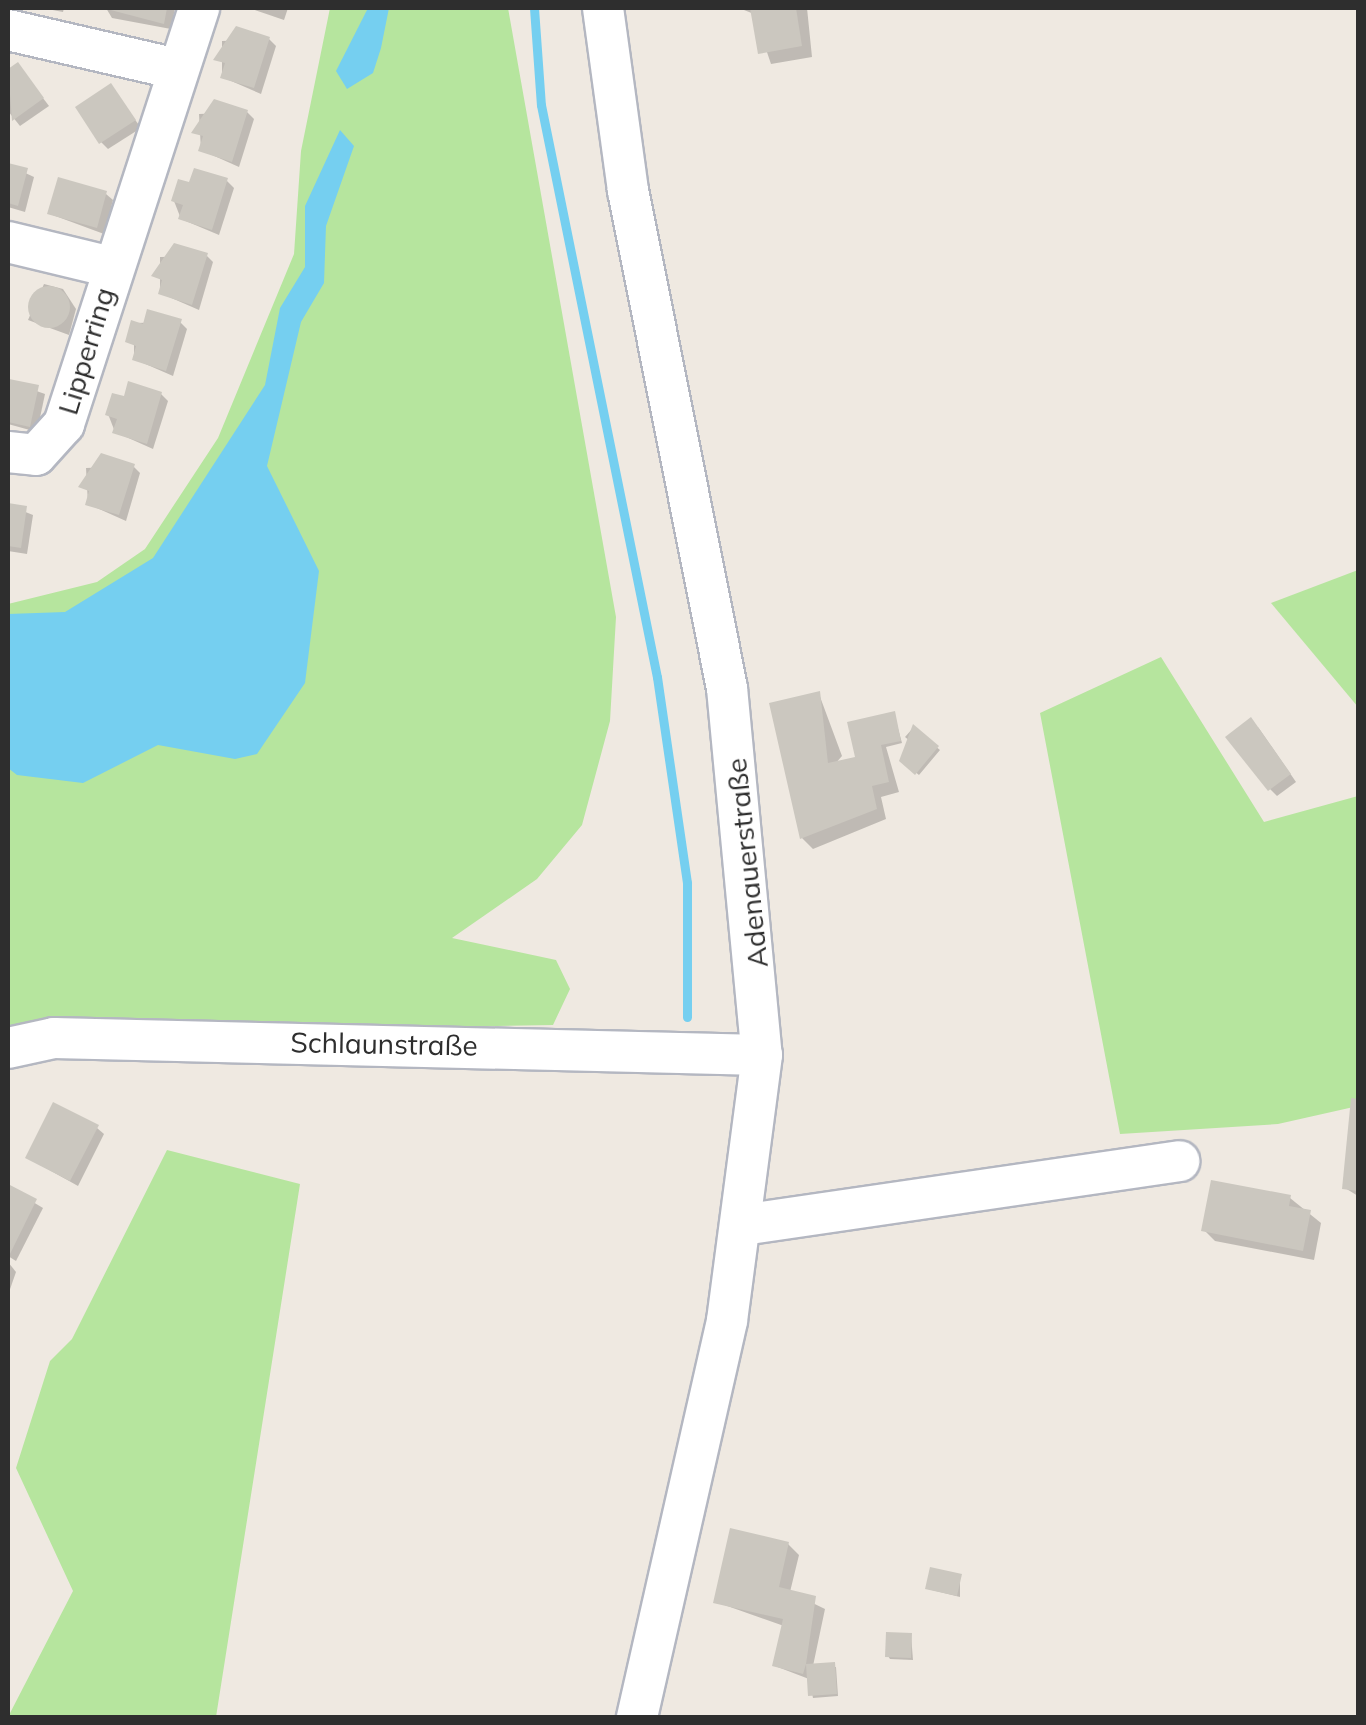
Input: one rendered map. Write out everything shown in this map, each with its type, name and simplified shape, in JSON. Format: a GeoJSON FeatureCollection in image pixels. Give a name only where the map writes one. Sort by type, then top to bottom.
{"type":"FeatureCollection","features":[{"type":"Feature","properties":{"kind":"street","name":"Lipperring"},"geometry":{"type":"LineString","coordinates":[[8,452],[36,454],[56,442],[174,68],[199,8]]}},
{"type":"Feature","properties":{"kind":"street","name":"Adenauerstraße"},"geometry":{"type":"LineString","coordinates":[[603,8],[622,155],[727,688],[762,1056],[742,1225],[637,1718]]}},
{"type":"Feature","properties":{"kind":"street"},"geometry":{"type":"LineString","coordinates":[[8,30],[174,68]]}},
{"type":"Feature","properties":{"kind":"street","name":"Lipperring"},"geometry":{"type":"LineString","coordinates":[[8,242],[112,267]]}},
{"type":"Feature","properties":{"kind":"street","name":"Schlaunstraße"},"geometry":{"type":"LineString","coordinates":[[10,1052],[54,1038],[762,1056]]}},
{"type":"Feature","properties":{"kind":"street"},"geometry":{"type":"LineString","coordinates":[[742,1225],[1179,1161]]}},
{"type":"Feature","properties":{"kind":"green space"},"geometry":{"type":"Polygon","coordinates":[[[330,8],[508,8],[616,617],[610,721],[582,825],[537,879],[452,938],[556,960],[570,989],[553,1025],[8,1035],[8,604],[97,582],[145,549],[218,438],[294,254],[301,151],[330,8]]]}},
{"type":"Feature","properties":{"kind":"green space"},"geometry":{"type":"Polygon","coordinates":[[[1358,570],[1358,707],[1271,603],[1358,570]]]}},
{"type":"Feature","properties":{"kind":"green space"},"geometry":{"type":"Polygon","coordinates":[[[1161,657],[1264,822],[1358,796],[1358,1106],[1278,1124],[1120,1134],[1040,713],[1161,657]]]}},
{"type":"Feature","properties":{"kind":"green space"},"geometry":{"type":"Polygon","coordinates":[[[167,1150],[300,1184],[216,1717],[8,1717],[73,1591],[16,1468],[50,1361],[72,1339],[167,1150]]]}},
{"type":"Feature","properties":{"kind":"water"},"geometry":{"type":"Polygon","coordinates":[[[368,8],[389,8],[381,48],[373,73],[347,89],[336,71],[368,8]]]}},
{"type":"Feature","properties":{"kind":"water"},"geometry":{"type":"Polygon","coordinates":[[[340,130],[354,146],[326,226],[324,283],[301,322],[267,466],[319,571],[305,683],[257,754],[235,759],[158,745],[83,783],[17,775],[8,768],[8,614],[65,612],[153,558],[265,385],[280,308],[305,267],[305,206],[340,130]]]}},
{"type":"Feature","properties":{"kind":"building"},"geometry":{"type":"Polygon","coordinates":[[[103,8],[167,8],[164,24],[103,8]]]}},
{"type":"Feature","properties":{"kind":"building"},"geometry":{"type":"Polygon","coordinates":[[[750,8],[796,8],[802,46],[758,54],[750,8]]]}},
{"type":"Feature","properties":{"kind":"building"},"geometry":{"type":"Polygon","coordinates":[[[236,26],[270,37],[254,88],[220,78],[225,63],[213,60],[236,26]]]}},
{"type":"Feature","properties":{"kind":"building"},"geometry":{"type":"Polygon","coordinates":[[[18,62],[44,98],[12,121],[8,69],[18,62]]]}},
{"type":"Feature","properties":{"kind":"building"},"geometry":{"type":"Polygon","coordinates":[[[111,83],[136,120],[99,144],[75,107],[111,83]]]}},
{"type":"Feature","properties":{"kind":"building"},"geometry":{"type":"Polygon","coordinates":[[[214,99],[248,110],[232,162],[198,151],[203,136],[191,133],[214,99]]]}},
{"type":"Feature","properties":{"kind":"building"},"geometry":{"type":"Polygon","coordinates":[[[8,163],[28,168],[18,206],[8,203],[8,163]]]}},
{"type":"Feature","properties":{"kind":"building"},"geometry":{"type":"Polygon","coordinates":[[[194,168],[228,178],[212,230],[178,219],[183,205],[171,201],[178,179],[189,182],[194,168]]]}},
{"type":"Feature","properties":{"kind":"building"},"geometry":{"type":"Polygon","coordinates":[[[58,177],[107,191],[97,228],[47,214],[58,177]]]}},
{"type":"Feature","properties":{"kind":"building"},"geometry":{"type":"Polygon","coordinates":[[[174,243],[208,253],[192,305],[158,294],[162,280],[151,276],[174,243]]]}},
{"type":"Feature","properties":{"kind":"building"},"geometry":{"type":"Polygon","coordinates":[[[49,286],[64,292],[70,307],[64,322],[49,328],[34,322],[28,307],[34,292],[49,286]]]}},
{"type":"Feature","properties":{"kind":"building"},"geometry":{"type":"Polygon","coordinates":[[[147,309],[182,319],[166,371],[132,360],[136,346],[125,342],[131,320],[143,324],[147,309]]]}},
{"type":"Feature","properties":{"kind":"building"},"geometry":{"type":"Polygon","coordinates":[[[9,379],[39,385],[30,427],[8,422],[9,379]]]}},
{"type":"Feature","properties":{"kind":"building"},"geometry":{"type":"Polygon","coordinates":[[[128,381],[162,392],[147,444],[112,433],[117,419],[105,415],[112,393],[124,396],[128,381]]]}},
{"type":"Feature","properties":{"kind":"building"},"geometry":{"type":"Polygon","coordinates":[[[101,453],[135,464],[119,515],[85,505],[89,491],[78,487],[101,453]]]}},
{"type":"Feature","properties":{"kind":"building"},"geometry":{"type":"Polygon","coordinates":[[[8,503],[27,506],[21,548],[8,546],[8,503]]]}},
{"type":"Feature","properties":{"kind":"building"},"geometry":{"type":"Polygon","coordinates":[[[820,691],[828,763],[855,757],[847,722],[895,711],[901,741],[881,745],[889,782],[872,786],[877,809],[800,839],[769,703],[820,691]]]}},
{"type":"Feature","properties":{"kind":"building"},"geometry":{"type":"Polygon","coordinates":[[[1251,717],[1291,774],[1268,791],[1225,737],[1251,717]]]}},
{"type":"Feature","properties":{"kind":"building"},"geometry":{"type":"Polygon","coordinates":[[[913,724],[939,746],[915,775],[899,761],[913,724]]]}},
{"type":"Feature","properties":{"kind":"building"},"geometry":{"type":"Polygon","coordinates":[[[1351,1098],[1358,1099],[1358,1191],[1342,1189],[1351,1098]]]}},
{"type":"Feature","properties":{"kind":"building"},"geometry":{"type":"Polygon","coordinates":[[[53,1102],[99,1125],[70,1181],[25,1158],[53,1102]]]}},
{"type":"Feature","properties":{"kind":"building"},"geometry":{"type":"Polygon","coordinates":[[[1211,1180],[1291,1195],[1289,1206],[1311,1210],[1303,1251],[1201,1231],[1211,1180]]]}},
{"type":"Feature","properties":{"kind":"building"},"geometry":{"type":"Polygon","coordinates":[[[8,1184],[37,1199],[8,1258],[8,1184]]]}},
{"type":"Feature","properties":{"kind":"building"},"geometry":{"type":"Polygon","coordinates":[[[730,1528],[789,1542],[779,1587],[816,1596],[803,1674],[772,1666],[783,1619],[713,1603],[730,1528]]]}},
{"type":"Feature","properties":{"kind":"building"},"geometry":{"type":"Polygon","coordinates":[[[930,1567],[962,1574],[957,1596],[925,1589],[930,1567]]]}},
{"type":"Feature","properties":{"kind":"building"},"geometry":{"type":"Polygon","coordinates":[[[886,1632],[912,1633],[911,1658],[885,1657],[886,1632]]]}},
{"type":"Feature","properties":{"kind":"building"},"geometry":{"type":"Polygon","coordinates":[[[835,1662],[837,1694],[808,1696],[806,1664],[835,1662]]]}},
{"type":"Feature","properties":{"kind":"waterway"},"geometry":{"type":"LineString","coordinates":[[534,8],[541,105],[657,677],[687,883],[687,1017]]}}]}
